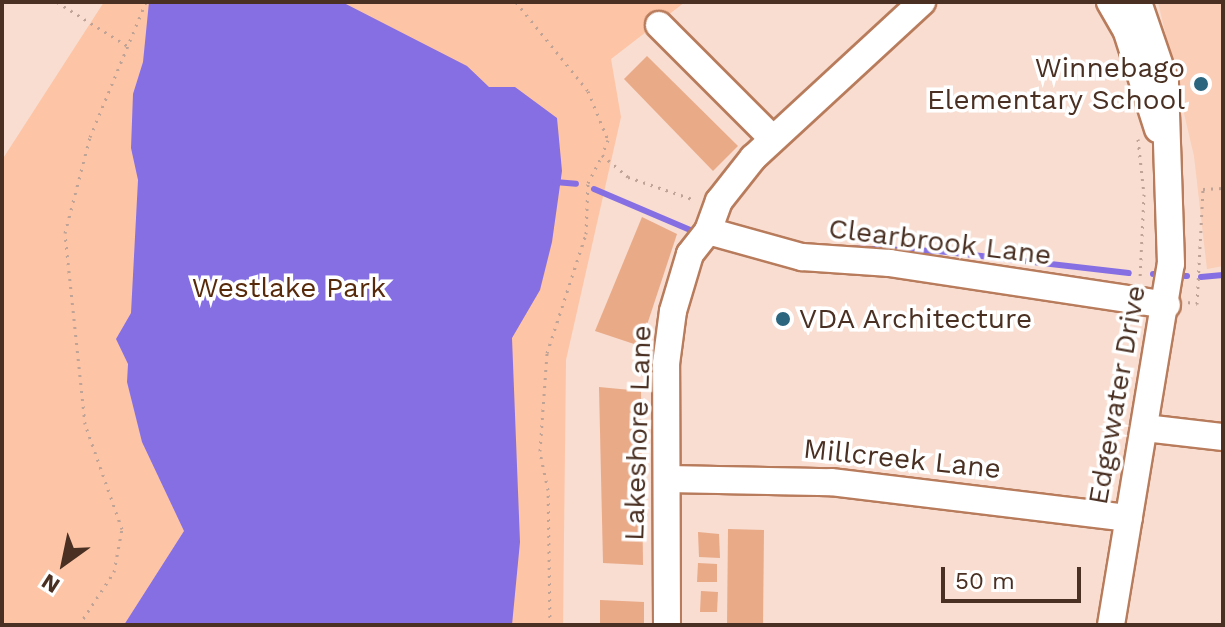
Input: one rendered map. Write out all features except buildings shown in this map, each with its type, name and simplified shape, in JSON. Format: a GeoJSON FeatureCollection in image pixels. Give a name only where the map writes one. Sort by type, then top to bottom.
{"type":"FeatureCollection","features":[{"type":"Feature","properties":{"kind":"street","name":"Lakeshore Lane"},"geometry":{"type":"LineString","coordinates":[[667,625],[668,338],[690,254],[772,138],[922,2]]}},
{"type":"Feature","properties":{"kind":"street","name":"Edgewater Drive"},"geometry":{"type":"LineString","coordinates":[[1110,2],[1127,32],[1171,175]]}},
{"type":"Feature","properties":{"kind":"street","name":"Edgewater Drive"},"geometry":{"type":"LineString","coordinates":[[1111,625],[1167,302],[1171,175],[1165,81],[1138,2]]}},
{"type":"Feature","properties":{"kind":"street"},"geometry":{"type":"LineString","coordinates":[[659,25],[772,138]]}},
{"type":"Feature","properties":{"kind":"street","name":"Clearbrook Lane"},"geometry":{"type":"LineString","coordinates":[[712,219],[802,257],[890,263],[1167,302]]}},
{"type":"Feature","properties":{"kind":"street"},"geometry":{"type":"LineString","coordinates":[[1145,428],[1223,437]]}},
{"type":"Feature","properties":{"kind":"street","name":"Millcreek Lane"},"geometry":{"type":"LineString","coordinates":[[668,479],[831,482],[1129,518]]}},
{"type":"Feature","properties":{"kind":"path"},"geometry":{"type":"LineString","coordinates":[[57,2],[129,47]]}},
{"type":"Feature","properties":{"kind":"path"},"geometry":{"type":"LineString","coordinates":[[79,625],[114,572],[122,529],[85,424],[65,233],[90,137],[146,2]]}},
{"type":"Feature","properties":{"kind":"path"},"geometry":{"type":"LineString","coordinates":[[516,2],[588,91],[608,140],[588,183],[586,234],[547,353],[540,451],[548,490],[550,625]]}},
{"type":"Feature","properties":{"kind":"path"},"geometry":{"type":"LineString","coordinates":[[1138,136],[1144,194],[1138,292],[1167,302],[1197,304],[1203,189],[1223,188]]}},
{"type":"Feature","properties":{"kind":"path"},"geometry":{"type":"LineString","coordinates":[[602,155],[628,177],[712,219]]}},
{"type":"Feature","properties":{"kind":"shaded area","name":"Westlake Park"},"geometry":{"type":"Polygon","coordinates":[[[149,2],[342,2],[467,66],[489,87],[515,87],[557,118],[562,171],[552,242],[540,290],[512,338],[520,542],[512,625],[124,625],[184,531],[142,442],[127,382],[128,364],[116,339],[131,313],[138,180],[131,148],[133,94],[143,62],[149,2]]]}},
{"type":"Feature","properties":{"kind":"shaded area","name":"Winnebago Elementary School"},"geometry":{"type":"Polygon","coordinates":[[[1158,2],[1223,2],[1223,266],[1207,269],[1194,156],[1158,2]]]}},
{"type":"Feature","properties":{"kind":"green space","name":"Westlake Park"},"geometry":{"type":"Polygon","coordinates":[[[104,2],[685,2],[611,59],[621,117],[566,360],[563,625],[2,625],[2,160],[104,2]]]}},
{"type":"Feature","properties":{"kind":"waterway"},"geometry":{"type":"LineString","coordinates":[[555,182],[576,184]]}},
{"type":"Feature","properties":{"kind":"waterway"},"geometry":{"type":"LineString","coordinates":[[594,189],[690,230]]}},
{"type":"Feature","properties":{"kind":"waterway"},"geometry":{"type":"LineString","coordinates":[[839,248],[938,251],[1129,273]]}},
{"type":"Feature","properties":{"kind":"waterway"},"geometry":{"type":"LineString","coordinates":[[1201,277],[1223,275]]}},
{"type":"Feature","properties":{"kind":"place","name":"Winnebago Elementary School"},"geometry":{"type":"Point","coordinates":[1201,84]}},
{"type":"Feature","properties":{"kind":"place","name":"VDA Architecture"},"geometry":{"type":"Point","coordinates":[783,319]}}]}
